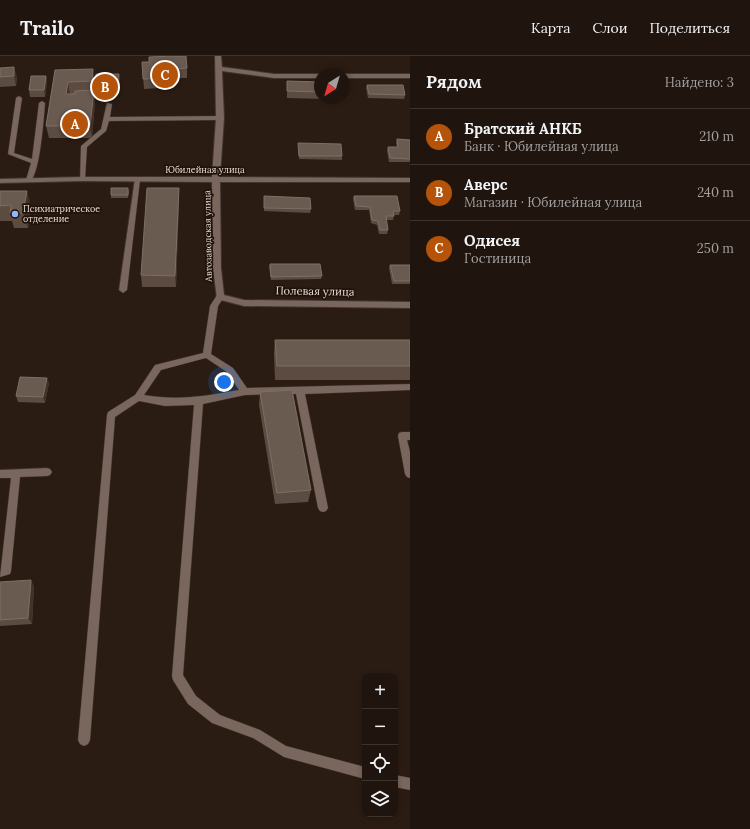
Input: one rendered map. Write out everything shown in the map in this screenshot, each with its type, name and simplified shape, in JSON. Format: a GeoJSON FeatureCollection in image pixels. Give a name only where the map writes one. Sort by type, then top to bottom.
{"type":"FeatureCollection","features":[{"type":"Feature","properties":{"kind":"street","name":"Автозаводская улица"},"geometry":{"type":"LineString","coordinates":[[218,56],[220,118],[216,180],[220,297]]}},
{"type":"Feature","properties":{"kind":"street"},"geometry":{"type":"LineString","coordinates":[[219,69],[274,76],[314,76]]}},
{"type":"Feature","properties":{"kind":"street"},"geometry":{"type":"LineString","coordinates":[[350,76],[410,76]]}},
{"type":"Feature","properties":{"kind":"street","name":"Юбилейная улица"},"geometry":{"type":"LineString","coordinates":[[0,181],[82,179],[410,180]]}},
{"type":"Feature","properties":{"kind":"street","name":"Полевая улица"},"geometry":{"type":"LineString","coordinates":[[220,297],[244,303],[410,304]]}},
{"type":"Feature","properties":{"kind":"lane"},"geometry":{"type":"LineString","coordinates":[[19,98],[11,154],[35,162]]}},
{"type":"Feature","properties":{"kind":"lane"},"geometry":{"type":"LineString","coordinates":[[30,180],[35,162],[42,103]]}},
{"type":"Feature","properties":{"kind":"lane"},"geometry":{"type":"LineString","coordinates":[[82,179],[84,146],[104,130],[109,104]]}},
{"type":"Feature","properties":{"kind":"lane"},"geometry":{"type":"LineString","coordinates":[[106,119],[220,118]]}},
{"type":"Feature","properties":{"kind":"lane"},"geometry":{"type":"LineString","coordinates":[[123,290],[137,180]]}},
{"type":"Feature","properties":{"kind":"lane"},"geometry":{"type":"LineString","coordinates":[[207,355],[214,306],[220,297]]}},
{"type":"Feature","properties":{"kind":"lane"},"geometry":{"type":"LineString","coordinates":[[84,740],[111,415],[138,397],[158,367],[207,355],[230,370],[245,392]]}},
{"type":"Feature","properties":{"kind":"lane"},"geometry":{"type":"LineString","coordinates":[[138,397],[165,402],[199,401],[245,392],[410,388]]}},
{"type":"Feature","properties":{"kind":"lane"},"geometry":{"type":"LineString","coordinates":[[300,390],[323,508]]}},
{"type":"Feature","properties":{"kind":"lane"},"geometry":{"type":"LineString","coordinates":[[199,401],[178,676],[192,700],[216,719],[256,734],[284,751],[362,772]]}},
{"type":"Feature","properties":{"kind":"lane"},"geometry":{"type":"LineString","coordinates":[[410,436],[402,436],[410,474]]}},
{"type":"Feature","properties":{"kind":"lane"},"geometry":{"type":"LineString","coordinates":[[0,474],[47,472]]}},
{"type":"Feature","properties":{"kind":"lane"},"geometry":{"type":"LineString","coordinates":[[0,572],[6,571],[16,473]]}},
{"type":"Feature","properties":{"kind":"lane"},"geometry":{"type":"LineString","coordinates":[[398,782],[410,784]]}},
{"type":"Feature","properties":{"kind":"building"},"geometry":{"type":"Polygon","coordinates":[[[186,56],[187,68],[174,69],[175,78],[143,79],[142,62],[149,62],[149,57],[186,56]]]}},
{"type":"Feature","properties":{"kind":"building"},"geometry":{"type":"Polygon","coordinates":[[[14,67],[14,76],[0,77],[0,68],[14,67]]]}},
{"type":"Feature","properties":{"kind":"building"},"geometry":{"type":"Polygon","coordinates":[[[93,69],[92,81],[68,82],[66,94],[75,94],[75,91],[94,90],[90,126],[46,126],[55,70],[93,69]]]}},
{"type":"Feature","properties":{"kind":"building"},"geometry":{"type":"Polygon","coordinates":[[[96,74],[119,74],[118,81],[114,81],[113,87],[94,87],[96,74]]]}},
{"type":"Feature","properties":{"kind":"building"},"geometry":{"type":"Polygon","coordinates":[[[31,76],[46,76],[44,90],[29,90],[31,76]]]}},
{"type":"Feature","properties":{"kind":"building"},"geometry":{"type":"Polygon","coordinates":[[[287,81],[314,82],[314,92],[287,91],[287,81]]]}},
{"type":"Feature","properties":{"kind":"building"},"geometry":{"type":"Polygon","coordinates":[[[367,85],[403,85],[405,95],[369,94],[367,85]]]}},
{"type":"Feature","properties":{"kind":"building"},"geometry":{"type":"Polygon","coordinates":[[[397,139],[410,140],[410,159],[390,158],[388,147],[398,147],[397,139]]]}},
{"type":"Feature","properties":{"kind":"building"},"geometry":{"type":"Polygon","coordinates":[[[298,143],[341,144],[342,156],[299,156],[298,143]]]}},
{"type":"Feature","properties":{"kind":"building"},"geometry":{"type":"Polygon","coordinates":[[[111,188],[128,188],[128,195],[111,195],[111,188]]]}},
{"type":"Feature","properties":{"kind":"building"},"geometry":{"type":"Polygon","coordinates":[[[147,188],[179,188],[175,276],[141,275],[147,188]]]}},
{"type":"Feature","properties":{"kind":"building"},"geometry":{"type":"Polygon","coordinates":[[[0,191],[27,191],[23,213],[10,213],[11,205],[0,206],[0,191]]]}},
{"type":"Feature","properties":{"kind":"building"},"geometry":{"type":"Polygon","coordinates":[[[264,196],[310,198],[311,209],[264,208],[264,196]]]}},
{"type":"Feature","properties":{"kind":"building"},"geometry":{"type":"Polygon","coordinates":[[[354,196],[397,196],[400,211],[393,211],[394,216],[386,216],[388,230],[380,230],[378,221],[372,220],[370,207],[356,206],[354,196]]]}},
{"type":"Feature","properties":{"kind":"building"},"geometry":{"type":"Polygon","coordinates":[[[270,264],[320,264],[322,276],[271,277],[270,264]]]}},
{"type":"Feature","properties":{"kind":"building"},"geometry":{"type":"Polygon","coordinates":[[[390,265],[410,265],[410,281],[394,281],[390,265]]]}},
{"type":"Feature","properties":{"kind":"building"},"geometry":{"type":"Polygon","coordinates":[[[275,340],[410,340],[410,366],[277,366],[275,340]]]}},
{"type":"Feature","properties":{"kind":"building"},"geometry":{"type":"Polygon","coordinates":[[[20,377],[47,378],[43,397],[16,396],[20,377]]]}},
{"type":"Feature","properties":{"kind":"building"},"geometry":{"type":"Polygon","coordinates":[[[292,390],[311,490],[277,493],[260,392],[292,390]]]}},
{"type":"Feature","properties":{"kind":"building"},"geometry":{"type":"Polygon","coordinates":[[[31,580],[28,618],[0,620],[0,582],[31,580]]]}},
{"type":"Feature","properties":{"kind":"place","name":"Одисея"},"geometry":{"type":"Point","coordinates":[165,75]}},
{"type":"Feature","properties":{"kind":"place","name":"Аверс"},"geometry":{"type":"Point","coordinates":[105,87]}},
{"type":"Feature","properties":{"kind":"place","name":"Братский АНКБ"},"geometry":{"type":"Point","coordinates":[75,124]}},
{"type":"Feature","properties":{"kind":"place","name":"Психиатрическое отделение"},"geometry":{"type":"Point","coordinates":[15,214]}}]}
